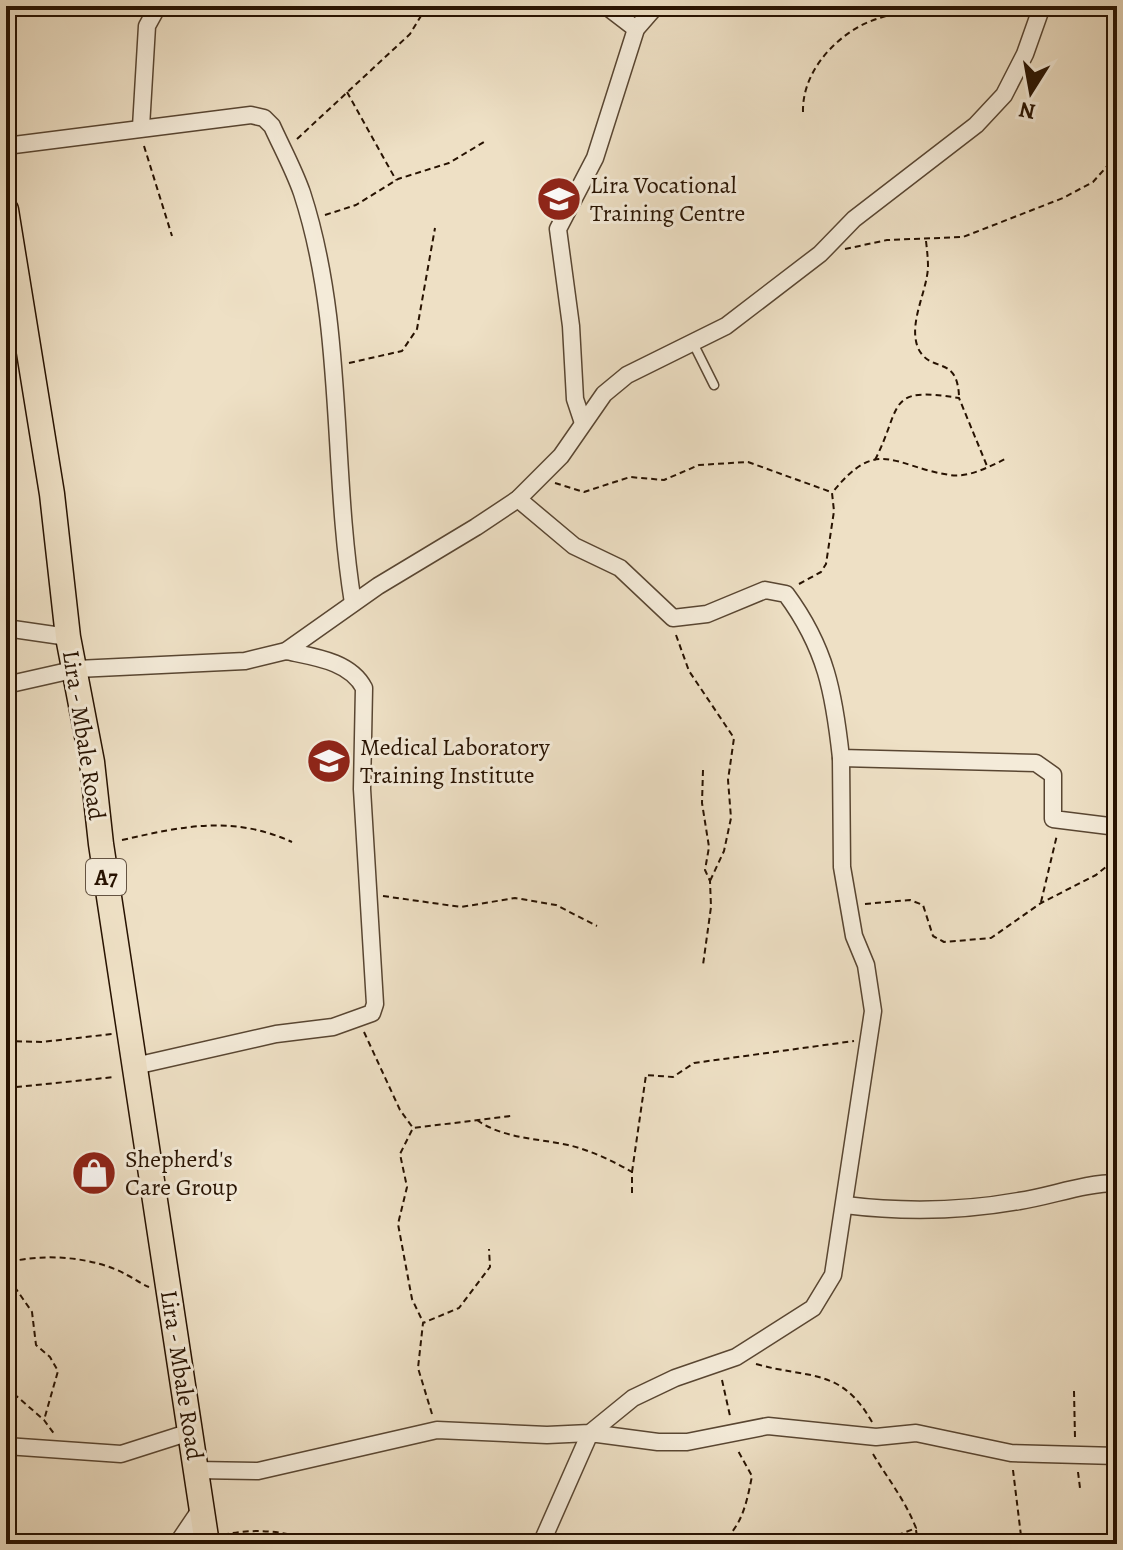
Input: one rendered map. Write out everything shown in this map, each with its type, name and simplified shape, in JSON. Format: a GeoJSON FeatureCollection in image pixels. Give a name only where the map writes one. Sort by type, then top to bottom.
{"type":"FeatureCollection","features":[{"type":"Feature","properties":{"kind":"main road","name":"Lira - Mbale Road"},"geometry":{"type":"LineString","coordinates":[[6,210],[52,494],[68,637],[77,669],[207,1542]]}},
{"type":"Feature","properties":{"kind":"street"},"geometry":{"type":"LineString","coordinates":[[141,127],[147,26],[158,6]]}},
{"type":"Feature","properties":{"kind":"street"},"geometry":{"type":"LineString","coordinates":[[606,6],[636,29]]}},
{"type":"Feature","properties":{"kind":"street"},"geometry":{"type":"LineString","coordinates":[[583,423],[575,399],[571,326],[558,229],[595,158],[636,29],[656,6]]}},
{"type":"Feature","properties":{"kind":"street"},"geometry":{"type":"LineString","coordinates":[[6,685],[77,669],[245,661],[286,651],[353,603],[518,499],[561,456],[604,394],[627,375],[726,326],[820,254],[854,219],[976,125],[1004,95],[1025,54],[1042,6]]}},
{"type":"Feature","properties":{"kind":"street"},"geometry":{"type":"LineString","coordinates":[[6,146],[251,115],[264,118],[272,126],[301,191],[320,268],[334,365],[340,507],[353,603]]}},
{"type":"Feature","properties":{"kind":"street"},"geometry":{"type":"LineString","coordinates":[[518,499],[574,546],[620,568],[673,618],[707,614],[765,590],[786,594],[825,659],[834,692],[841,758],[840,832],[848,904],[854,936],[871,985],[871,1038],[833,1275],[823,1295],[813,1308],[736,1357],[675,1378],[633,1398],[590,1433],[541,1544]]}},
{"type":"Feature","properties":{"kind":"street"},"geometry":{"type":"LineString","coordinates":[[6,628],[68,637]]}},
{"type":"Feature","properties":{"kind":"street"},"geometry":{"type":"LineString","coordinates":[[135,1071],[350,1022],[372,1013],[375,1004],[369,944],[370,894],[361,754],[364,688],[349,670],[322,659],[286,651]]}},
{"type":"Feature","properties":{"kind":"street"},"geometry":{"type":"LineString","coordinates":[[841,758],[1036,763],[1053,775],[1053,819],[1117,827]]}},
{"type":"Feature","properties":{"kind":"street"},"geometry":{"type":"LineString","coordinates":[[845,1205],[951,1208],[1015,1202],[1099,1183],[1117,1183]]}},
{"type":"Feature","properties":{"kind":"street"},"geometry":{"type":"LineString","coordinates":[[196,1470],[258,1471],[437,1430],[547,1435],[590,1433],[658,1442],[687,1442],[768,1426],[869,1436],[916,1433],[1011,1453],[1117,1456]]}},
{"type":"Feature","properties":{"kind":"street"},"geometry":{"type":"LineString","coordinates":[[6,1446],[121,1454],[190,1432]]}},
{"type":"Feature","properties":{"kind":"street"},"geometry":{"type":"LineString","coordinates":[[177,1544],[202,1507]]}},
{"type":"Feature","properties":{"kind":"lane"},"geometry":{"type":"LineString","coordinates":[[693,343],[714,385]]}},
{"type":"Feature","properties":{"kind":"path"},"geometry":{"type":"LineString","coordinates":[[282,149],[311,128],[410,34],[427,6]]}},
{"type":"Feature","properties":{"kind":"path"},"geometry":{"type":"LineString","coordinates":[[803,112],[803,92],[824,55],[858,27],[914,6]]}},
{"type":"Feature","properties":{"kind":"path"},"geometry":{"type":"LineString","coordinates":[[347,91],[396,180]]}},
{"type":"Feature","properties":{"kind":"path"},"geometry":{"type":"LineString","coordinates":[[141,127],[172,236]]}},
{"type":"Feature","properties":{"kind":"path"},"geometry":{"type":"LineString","coordinates":[[309,221],[356,205],[396,180],[449,163],[484,142]]}},
{"type":"Feature","properties":{"kind":"path"},"geometry":{"type":"LineString","coordinates":[[820,254],[887,240],[963,237],[1063,198],[1093,182],[1117,156]]}},
{"type":"Feature","properties":{"kind":"path"},"geometry":{"type":"LineString","coordinates":[[334,365],[379,359],[402,351],[417,329],[435,228]]}},
{"type":"Feature","properties":{"kind":"path"},"geometry":{"type":"LineString","coordinates":[[926,240],[928,266],[916,329],[918,347],[927,358],[952,369],[958,379],[959,398],[988,468]]}},
{"type":"Feature","properties":{"kind":"path"},"geometry":{"type":"LineString","coordinates":[[875,460],[886,440],[896,404],[904,398],[911,393],[959,398]]}},
{"type":"Feature","properties":{"kind":"path"},"geometry":{"type":"LineString","coordinates":[[786,594],[821,572],[826,564],[833,522],[832,493],[856,465],[896,458],[952,475],[988,468],[1005,459]]}},
{"type":"Feature","properties":{"kind":"path"},"geometry":{"type":"LineString","coordinates":[[540,477],[584,492],[630,477],[664,480],[699,465],[748,462],[832,493]]}},
{"type":"Feature","properties":{"kind":"path"},"geometry":{"type":"LineString","coordinates":[[673,618],[676,640],[689,671],[734,738],[728,780],[731,818],[724,851],[710,881]]}},
{"type":"Feature","properties":{"kind":"path"},"geometry":{"type":"LineString","coordinates":[[703,770],[702,803],[709,847],[705,870],[710,881],[711,907],[703,965]]}},
{"type":"Feature","properties":{"kind":"path"},"geometry":{"type":"LineString","coordinates":[[1041,903],[1058,832],[1053,819]]}},
{"type":"Feature","properties":{"kind":"path"},"geometry":{"type":"LineString","coordinates":[[101,844],[224,822],[265,830],[292,842]]}},
{"type":"Feature","properties":{"kind":"path"},"geometry":{"type":"LineString","coordinates":[[848,904],[910,900],[923,905],[933,936],[944,942],[991,938],[1041,903],[1096,875],[1117,858]]}},
{"type":"Feature","properties":{"kind":"path"},"geometry":{"type":"LineString","coordinates":[[370,894],[461,907],[515,898],[556,905],[597,926]]}},
{"type":"Feature","properties":{"kind":"path"},"geometry":{"type":"LineString","coordinates":[[350,1022],[363,1029],[400,1110],[413,1128]]}},
{"type":"Feature","properties":{"kind":"path"},"geometry":{"type":"LineString","coordinates":[[6,1041],[42,1042],[129,1030]]}},
{"type":"Feature","properties":{"kind":"path"},"geometry":{"type":"LineString","coordinates":[[632,1193],[632,1172],[646,1075],[673,1077],[694,1063],[708,1064],[871,1038]]}},
{"type":"Feature","properties":{"kind":"path"},"geometry":{"type":"LineString","coordinates":[[6,1087],[135,1071]]}},
{"type":"Feature","properties":{"kind":"path"},"geometry":{"type":"LineString","coordinates":[[413,1128],[511,1116]]}},
{"type":"Feature","properties":{"kind":"path"},"geometry":{"type":"LineString","coordinates":[[476,1120],[493,1132],[572,1146],[632,1172]]}},
{"type":"Feature","properties":{"kind":"path"},"geometry":{"type":"LineString","coordinates":[[413,1128],[400,1154],[407,1187],[398,1224],[412,1299],[423,1323],[418,1368],[437,1430]]}},
{"type":"Feature","properties":{"kind":"path"},"geometry":{"type":"LineString","coordinates":[[423,1323],[459,1308],[490,1267],[489,1249]]}},
{"type":"Feature","properties":{"kind":"path"},"geometry":{"type":"LineString","coordinates":[[9,1262],[29,1257],[96,1264],[169,1295]]}},
{"type":"Feature","properties":{"kind":"path"},"geometry":{"type":"LineString","coordinates":[[6,1258],[15,1290],[32,1312],[36,1345],[50,1357],[58,1371],[44,1420]]}},
{"type":"Feature","properties":{"kind":"path"},"geometry":{"type":"LineString","coordinates":[[736,1357],[777,1370],[806,1373],[853,1392],[873,1424],[869,1436],[883,1473],[906,1501],[918,1544]]}},
{"type":"Feature","properties":{"kind":"path"},"geometry":{"type":"LineString","coordinates":[[713,1365],[726,1388],[730,1432],[738,1457],[752,1476],[737,1531],[718,1544]]}},
{"type":"Feature","properties":{"kind":"path"},"geometry":{"type":"LineString","coordinates":[[6,1387],[44,1420],[65,1449]]}},
{"type":"Feature","properties":{"kind":"path"},"geometry":{"type":"LineString","coordinates":[[1011,1453],[1022,1544]]}},
{"type":"Feature","properties":{"kind":"path"},"geometry":{"type":"LineString","coordinates":[[724,1541],[774,1536],[813,1544],[836,1544],[893,1537],[916,1528]]}},
{"type":"Feature","properties":{"kind":"path"},"geometry":{"type":"LineString","coordinates":[[207,1542],[242,1530],[305,1538],[316,1544]]}},
{"type":"Feature","properties":{"kind":"path"},"geometry":{"type":"LineString","coordinates":[[892,1544],[893,1537]]}},
{"type":"Feature","properties":{"kind":"place","name":"Lira Vocational Training Centre"},"geometry":{"type":"Point","coordinates":[559,199]}},
{"type":"Feature","properties":{"kind":"place","name":"Medical Laboratory Training Institute"},"geometry":{"type":"Point","coordinates":[329,761]}},
{"type":"Feature","properties":{"kind":"place","name":"Shepherd's Care Group"},"geometry":{"type":"Point","coordinates":[94,1173]}}]}
